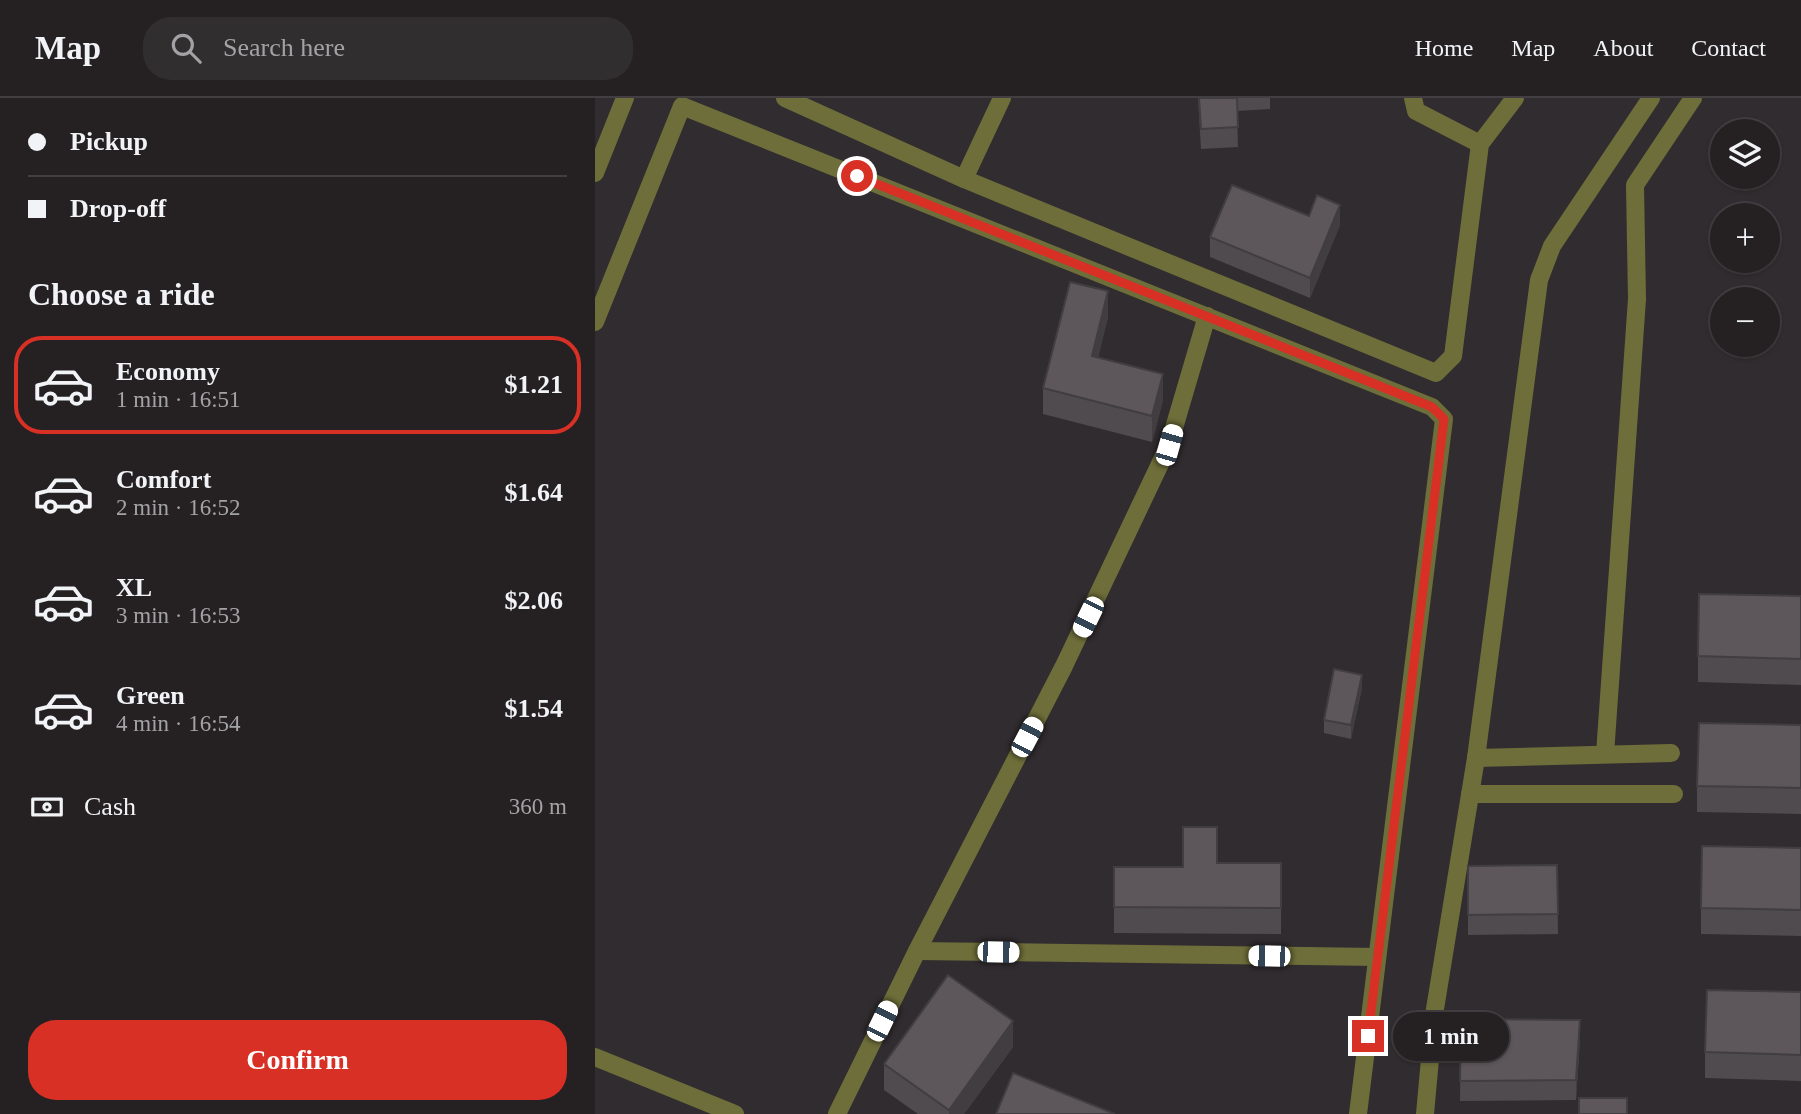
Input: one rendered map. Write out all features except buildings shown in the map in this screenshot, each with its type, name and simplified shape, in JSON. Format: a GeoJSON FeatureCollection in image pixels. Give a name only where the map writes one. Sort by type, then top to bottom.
{"type":"FeatureCollection","features":[{"type":"Feature","properties":{"kind":"street"},"geometry":{"type":"LineString","coordinates":[[595,173],[625,98]]}},
{"type":"Feature","properties":{"kind":"street"},"geometry":{"type":"LineString","coordinates":[[785,98],[964,179],[1436,373],[1453,356],[1480,144],[1515,98]]}},
{"type":"Feature","properties":{"kind":"street"},"geometry":{"type":"LineString","coordinates":[[964,179],[1002,98]]}},
{"type":"Feature","properties":{"kind":"street"},"geometry":{"type":"LineString","coordinates":[[1413,98],[1416,111],[1480,144]]}},
{"type":"Feature","properties":{"kind":"street"},"geometry":{"type":"LineString","coordinates":[[1425,1114],[1434,1015],[1476,758],[1539,280],[1552,246],[1651,98]]}},
{"type":"Feature","properties":{"kind":"street"},"geometry":{"type":"LineString","coordinates":[[1605,754],[1637,299],[1635,185],[1693,98]]}},
{"type":"Feature","properties":{"kind":"street"},"geometry":{"type":"LineString","coordinates":[[595,322],[681,106],[1432,407],[1444,419],[1358,1114]]}},
{"type":"Feature","properties":{"kind":"street"},"geometry":{"type":"LineString","coordinates":[[837,1114],[916,951],[1064,666],[1169,445],[1207,316]]}},
{"type":"Feature","properties":{"kind":"street"},"geometry":{"type":"LineString","coordinates":[[1476,758],[1671,753]]}},
{"type":"Feature","properties":{"kind":"street"},"geometry":{"type":"LineString","coordinates":[[1470,794],[1675,794]]}},
{"type":"Feature","properties":{"kind":"street"},"geometry":{"type":"LineString","coordinates":[[916,951],[1377,957]]}},
{"type":"Feature","properties":{"kind":"street"},"geometry":{"type":"LineString","coordinates":[[595,1057],[735,1114]]}},
{"type":"Feature","properties":{"kind":"route"},"geometry":{"type":"LineString","coordinates":[[857,176],[1432,407],[1444,419],[1368,1036]]}}]}
